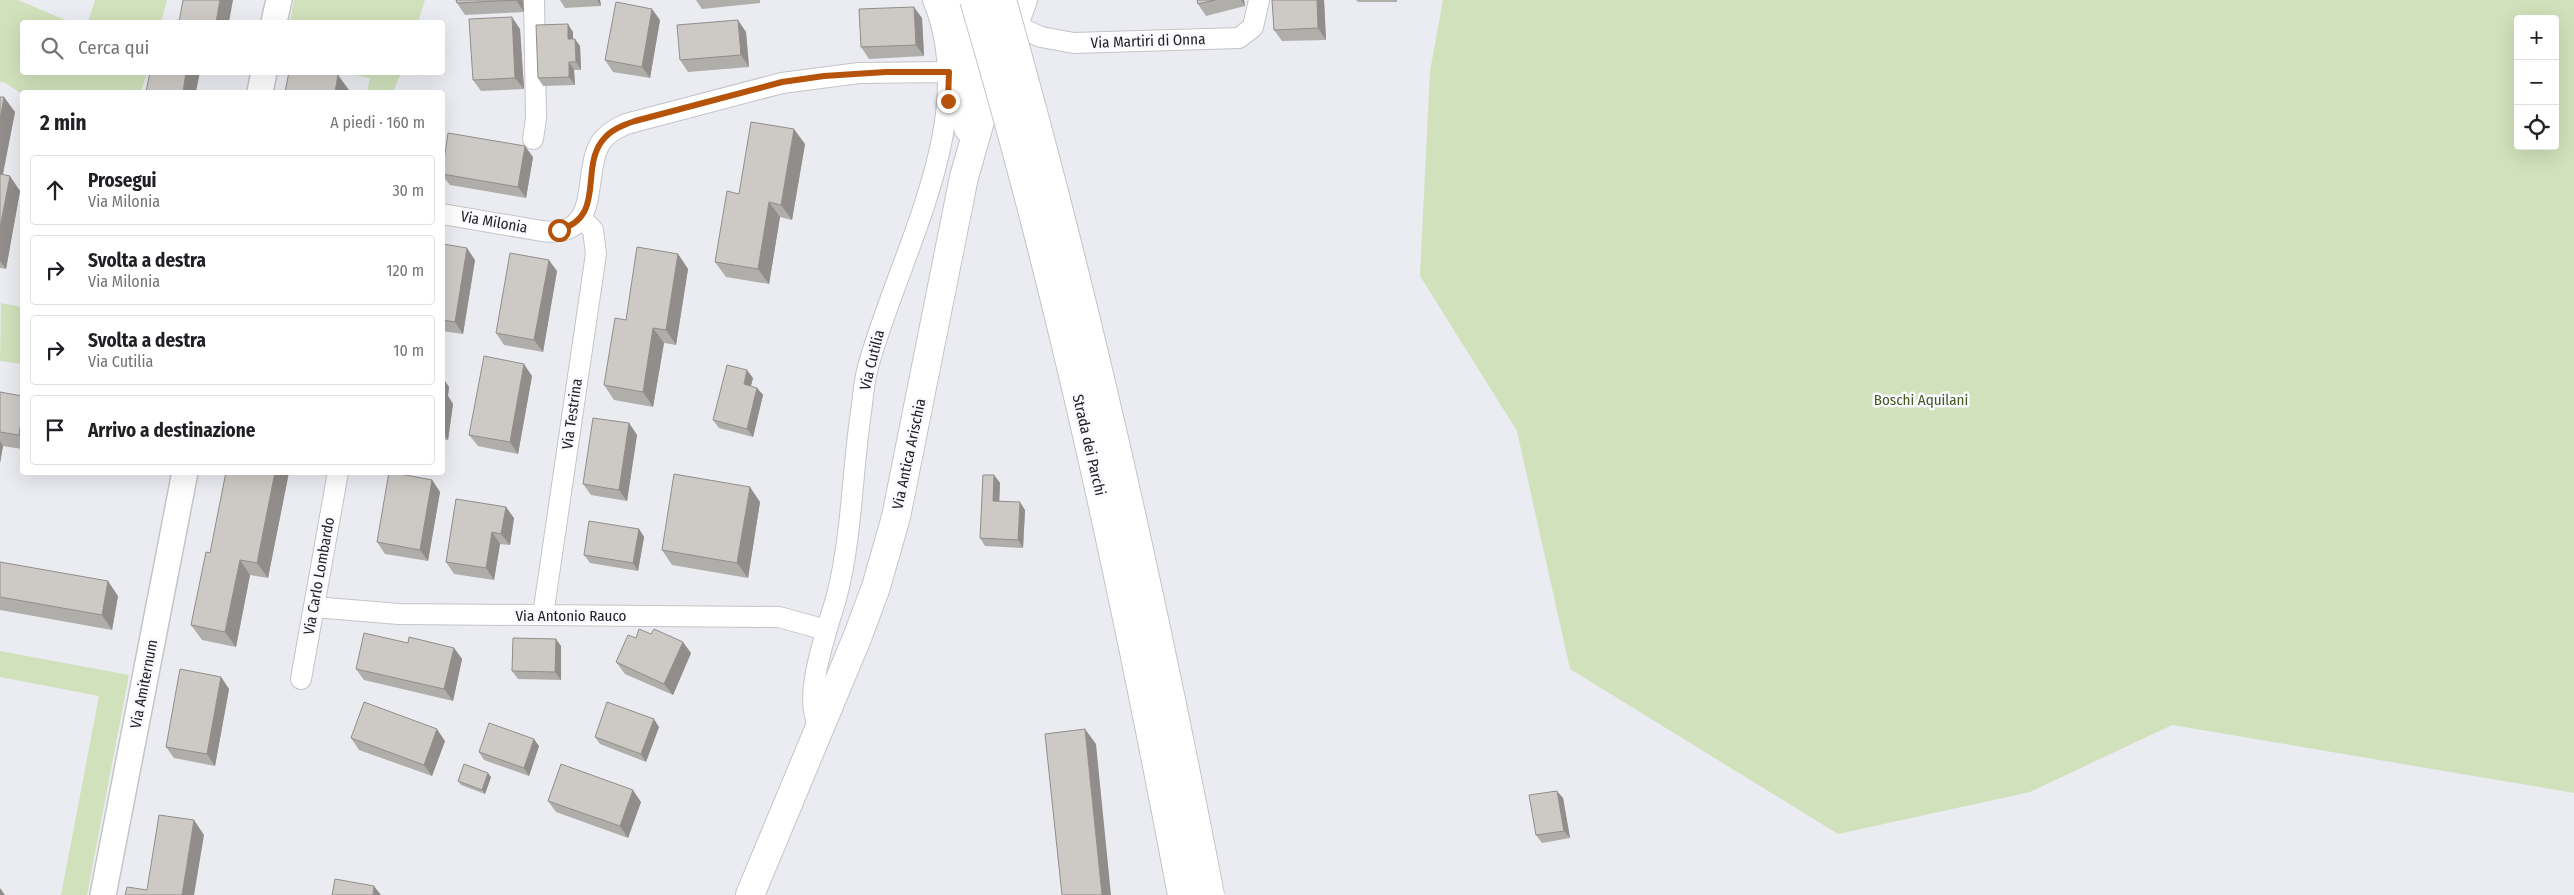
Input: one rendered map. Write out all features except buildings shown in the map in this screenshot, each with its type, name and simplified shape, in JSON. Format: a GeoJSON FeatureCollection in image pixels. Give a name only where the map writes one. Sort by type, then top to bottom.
{"type":"FeatureCollection","features":[{"type":"Feature","properties":{"kind":"main road","name":"Strada dei Parchi"},"geometry":{"type":"LineString","coordinates":[[1002,0],[1056,196],[1107,404],[1179,735],[1210,895]]}},
{"type":"Feature","properties":{"kind":"main road","name":"Strada dei Parchi"},"geometry":{"type":"LineString","coordinates":[[954,3],[1060,316],[1126,612],[1182,895]]}},
{"type":"Feature","properties":{"kind":"main road"},"geometry":{"type":"LineString","coordinates":[[954,3],[962,20],[979,32],[1002,33],[1019,12]]}},
{"type":"Feature","properties":{"kind":"main road"},"geometry":{"type":"LineString","coordinates":[[954,3],[965,50],[969,91],[964,177]]}},
{"type":"Feature","properties":{"kind":"main road","name":"Via Antica Arischia"},"geometry":{"type":"LineString","coordinates":[[750,895],[857,638],[891,537],[964,177],[989,90],[1019,12]]}},
{"type":"Feature","properties":{"kind":"street"},"geometry":{"type":"LineString","coordinates":[[274,20],[279,0]]}},
{"type":"Feature","properties":{"kind":"street"},"geometry":{"type":"LineString","coordinates":[[532,139],[536,118],[534,0]]}},
{"type":"Feature","properties":{"kind":"street","name":"Via Martiri di Onna"},"geometry":{"type":"LineString","coordinates":[[1019,12],[1042,36],[1074,43],[1239,38],[1253,27],[1259,0]]}},
{"type":"Feature","properties":{"kind":"street","name":"Via Cutilia"},"geometry":{"type":"LineString","coordinates":[[820,727],[814,718],[814,702],[826,630],[839,587],[867,370],[877,335],[907,257],[934,167],[945,122],[949,72],[946,39],[954,3]]}},
{"type":"Feature","properties":{"kind":"street"},"geometry":{"type":"LineString","coordinates":[[581,218],[586,208],[600,144],[610,133],[626,124],[782,82],[858,73],[949,72]]}},
{"type":"Feature","properties":{"kind":"street"},"geometry":{"type":"LineString","coordinates":[[260,90],[263,75]]}},
{"type":"Feature","properties":{"kind":"street","name":"Via Milonia"},"geometry":{"type":"LineString","coordinates":[[445,214],[547,231],[568,228],[581,218]]}},
{"type":"Feature","properties":{"kind":"street","name":"Via Testrina"},"geometry":{"type":"LineString","coordinates":[[543,616],[596,254],[593,230],[581,218]]}},
{"type":"Feature","properties":{"kind":"street","name":"Via Amiternum"},"geometry":{"type":"LineString","coordinates":[[103,895],[184,475]]}},
{"type":"Feature","properties":{"kind":"street","name":"Via Carlo Lombardo"},"geometry":{"type":"LineString","coordinates":[[301,679],[337,475]]}},
{"type":"Feature","properties":{"kind":"street","name":"Via Antonio Rauco"},"geometry":{"type":"LineString","coordinates":[[314,607],[392,614],[779,617],[826,630]]}},
{"type":"Feature","properties":{"kind":"green space"},"geometry":{"type":"Polygon","coordinates":[[[0,0],[18,0],[65,20],[20,20],[20,75],[146,75],[142,90],[20,90],[20,93],[4,82],[0,82],[0,0]]]}},
{"type":"Feature","properties":{"kind":"green space"},"geometry":{"type":"Polygon","coordinates":[[[95,0],[167,0],[162,20],[89,20],[95,0]]]}},
{"type":"Feature","properties":{"kind":"green space"},"geometry":{"type":"Polygon","coordinates":[[[294,0],[425,0],[419,20],[290,20],[294,0]]]}},
{"type":"Feature","properties":{"kind":"green space","name":"Boschi Aquilani"},"geometry":{"type":"Polygon","coordinates":[[[1443,0],[2574,0],[2574,793],[2172,725],[2030,792],[1838,834],[1570,669],[1517,431],[1420,276],[1430,71],[1443,0]]]}},
{"type":"Feature","properties":{"kind":"green space"},"geometry":{"type":"Polygon","coordinates":[[[353,75],[400,75],[394,90],[367,90],[370,78],[353,75]]]}},
{"type":"Feature","properties":{"kind":"green space"},"geometry":{"type":"Polygon","coordinates":[[[1,303],[20,307],[20,364],[0,361],[1,303]]]}},
{"type":"Feature","properties":{"kind":"green space"},"geometry":{"type":"Polygon","coordinates":[[[0,651],[129,675],[87,895],[61,895],[99,696],[0,677],[0,651]]]}},
{"type":"Feature","properties":{"kind":"route"},"geometry":{"type":"LineString","coordinates":[[559,230],[572,226],[585,212],[596,155],[602,141],[613,130],[635,121],[782,82],[858,73],[949,72],[948,101]]}}]}
